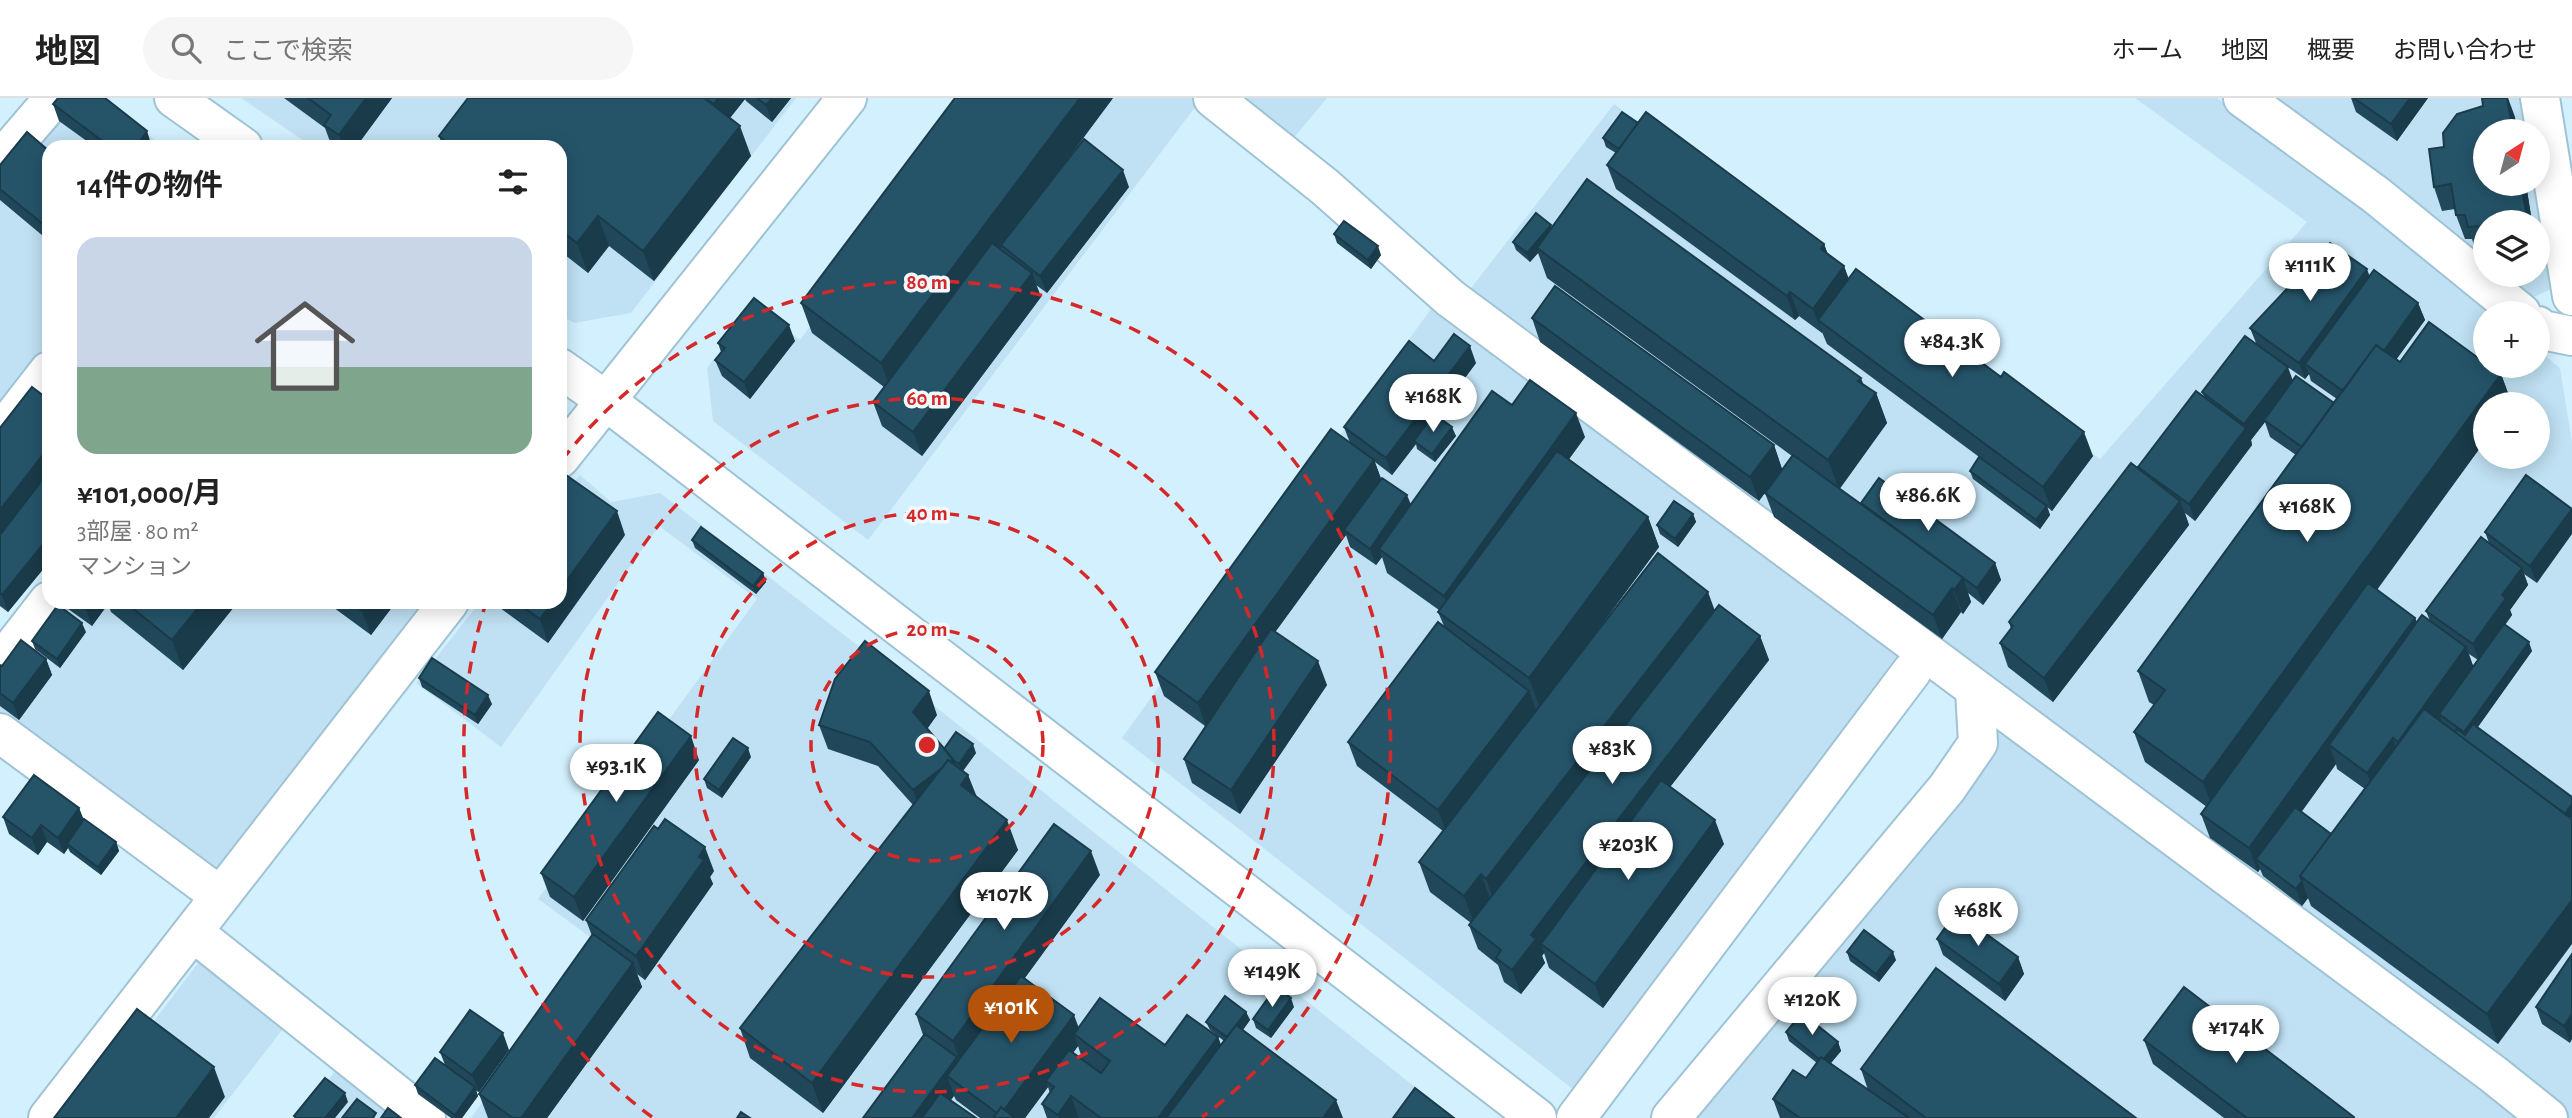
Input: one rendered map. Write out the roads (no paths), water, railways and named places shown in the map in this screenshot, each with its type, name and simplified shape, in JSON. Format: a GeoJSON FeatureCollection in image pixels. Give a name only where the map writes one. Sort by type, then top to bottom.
{"type":"FeatureCollection","features":[{"type":"Feature","properties":{"kind":"street"},"geometry":{"type":"LineString","coordinates":[[0,161],[54,98]]}},
{"type":"Feature","properties":{"kind":"street"},"geometry":{"type":"LineString","coordinates":[[174,98],[228,140]]}},
{"type":"Feature","properties":{"kind":"street"},"geometry":{"type":"LineString","coordinates":[[567,449],[847,98]]}},
{"type":"Feature","properties":{"kind":"street"},"geometry":{"type":"LineString","coordinates":[[1213,98],[1325,187],[1450,298],[2493,1074],[2548,1118]]}},
{"type":"Feature","properties":{"kind":"street"},"geometry":{"type":"LineString","coordinates":[[2243,98],[2376,195],[2506,301]]}},
{"type":"Feature","properties":{"kind":"street"},"geometry":{"type":"LineString","coordinates":[[2540,98],[2572,296]]}},
{"type":"Feature","properties":{"kind":"street"},"geometry":{"type":"LineString","coordinates":[[2550,332],[2572,336]]}},
{"type":"Feature","properties":{"kind":"street"},"geometry":{"type":"LineString","coordinates":[[567,373],[606,400],[1537,1118]]}},
{"type":"Feature","properties":{"kind":"street"},"geometry":{"type":"LineString","coordinates":[[0,434],[42,380]]}},
{"type":"Feature","properties":{"kind":"street"},"geometry":{"type":"LineString","coordinates":[[0,664],[43,609]]}},
{"type":"Feature","properties":{"kind":"street"},"geometry":{"type":"LineString","coordinates":[[48,1118],[444,609]]}},
{"type":"Feature","properties":{"kind":"street"},"geometry":{"type":"LineString","coordinates":[[1576,1118],[1912,671]]}},
{"type":"Feature","properties":{"kind":"street"},"geometry":{"type":"LineString","coordinates":[[1671,1118],[1947,789],[1978,743],[1975,690]]}},
{"type":"Feature","properties":{"kind":"street"},"geometry":{"type":"LineString","coordinates":[[0,733],[220,896]]}},
{"type":"Feature","properties":{"kind":"street"},"geometry":{"type":"LineString","coordinates":[[193,932],[426,1118]]}}]}
